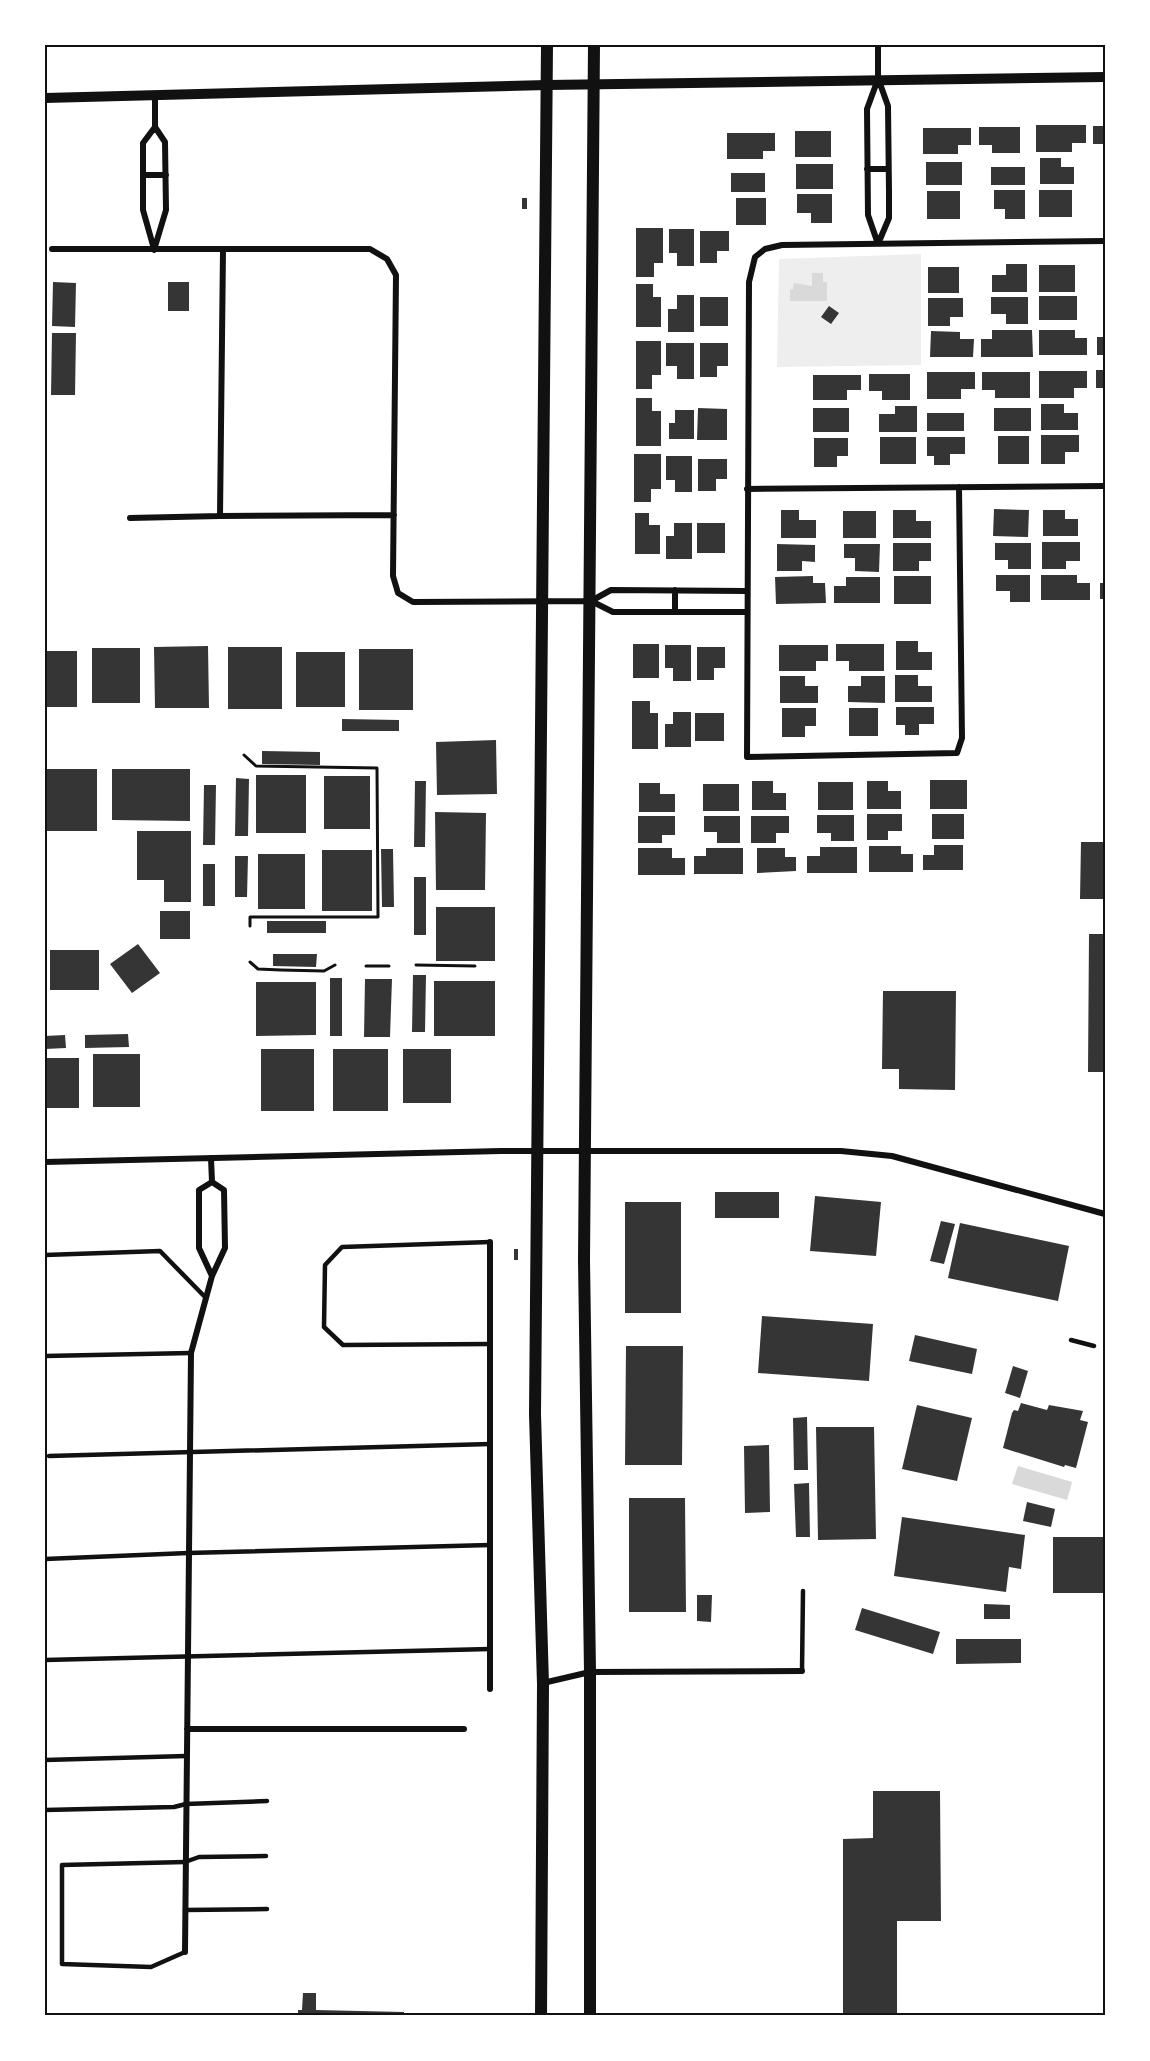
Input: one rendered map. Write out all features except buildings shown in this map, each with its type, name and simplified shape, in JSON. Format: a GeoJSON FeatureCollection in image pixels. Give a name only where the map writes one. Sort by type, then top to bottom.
{"type":"FeatureCollection","features":[{"type":"Feature","properties":{"kind":"main road"},"geometry":{"type":"LineString","coordinates":[[541,2016],[543,1684],[536,1414],[547,45]]}},
{"type":"Feature","properties":{"kind":"main road"},"geometry":{"type":"LineString","coordinates":[[590,2016],[590,1671],[585,1384],[585,1151],[594,45]]}},
{"type":"Feature","properties":{"kind":"street"},"geometry":{"type":"LineString","coordinates":[[878,45],[878,78],[867,109],[868,215],[878,244]]}},
{"type":"Feature","properties":{"kind":"street"},"geometry":{"type":"LineString","coordinates":[[45,98],[878,78],[1105,77]]}},
{"type":"Feature","properties":{"kind":"street"},"geometry":{"type":"LineString","coordinates":[[878,78],[888,106],[889,218],[878,244]]}},
{"type":"Feature","properties":{"kind":"street"},"geometry":{"type":"LineString","coordinates":[[154,250],[166,210],[165,142],[155,127],[155,95]]}},
{"type":"Feature","properties":{"kind":"street"},"geometry":{"type":"LineString","coordinates":[[154,250],[143,210],[143,143],[155,127]]}},
{"type":"Feature","properties":{"kind":"street"},"geometry":{"type":"LineString","coordinates":[[867,170],[888,169]]}},
{"type":"Feature","properties":{"kind":"street"},"geometry":{"type":"LineString","coordinates":[[144,175],[166,175]]}},
{"type":"Feature","properties":{"kind":"street"},"geometry":{"type":"LineString","coordinates":[[959,487],[962,738],[957,753],[747,758],[749,282],[755,257],[765,249],[782,245],[1105,241]]}},
{"type":"Feature","properties":{"kind":"street"},"geometry":{"type":"LineString","coordinates":[[52,249],[370,249],[387,259],[396,275],[393,576],[398,593],[413,602],[591,601],[613,612],[746,612]]}},
{"type":"Feature","properties":{"kind":"street"},"geometry":{"type":"LineString","coordinates":[[220,516],[223,250]]}},
{"type":"Feature","properties":{"kind":"street"},"geometry":{"type":"LineString","coordinates":[[747,489],[1105,486]]}},
{"type":"Feature","properties":{"kind":"street"},"geometry":{"type":"LineString","coordinates":[[130,518],[393,515]]}},
{"type":"Feature","properties":{"kind":"street"},"geometry":{"type":"LineString","coordinates":[[591,601],[611,590],[746,591]]}},
{"type":"Feature","properties":{"kind":"street"},"geometry":{"type":"LineString","coordinates":[[675,590],[675,612]]}},
{"type":"Feature","properties":{"kind":"street"},"geometry":{"type":"LineString","coordinates":[[45,1162],[537,1151],[842,1151],[892,1156],[1105,1214]]}},
{"type":"Feature","properties":{"kind":"street"},"geometry":{"type":"LineString","coordinates":[[211,1158],[212,1182]]}},
{"type":"Feature","properties":{"kind":"street"},"geometry":{"type":"LineString","coordinates":[[212,1182],[199,1190],[199,1248],[212,1276]]}},
{"type":"Feature","properties":{"kind":"street"},"geometry":{"type":"LineString","coordinates":[[185,1952],[191,1353],[212,1276],[225,1248],[224,1190],[212,1182]]}},
{"type":"Feature","properties":{"kind":"street"},"geometry":{"type":"LineString","coordinates":[[490,1242],[490,1689]]}},
{"type":"Feature","properties":{"kind":"street"},"geometry":{"type":"LineString","coordinates":[[543,1684],[590,1671],[802,1671]]}},
{"type":"Feature","properties":{"kind":"street"},"geometry":{"type":"LineString","coordinates":[[187,1729],[464,1729]]}},
{"type":"Feature","properties":{"kind":"lane"},"geometry":{"type":"LineString","coordinates":[[490,1242],[342,1247],[325,1265],[324,1328],[343,1345],[490,1344]]}},
{"type":"Feature","properties":{"kind":"lane"},"geometry":{"type":"LineString","coordinates":[[45,1255],[160,1251],[206,1298]]}},
{"type":"Feature","properties":{"kind":"lane"},"geometry":{"type":"LineString","coordinates":[[1071,1340],[1094,1346]]}},
{"type":"Feature","properties":{"kind":"lane"},"geometry":{"type":"LineString","coordinates":[[45,1356],[191,1353]]}},
{"type":"Feature","properties":{"kind":"lane"},"geometry":{"type":"LineString","coordinates":[[49,1456],[490,1444]]}},
{"type":"Feature","properties":{"kind":"lane"},"geometry":{"type":"LineString","coordinates":[[45,1559],[490,1545]]}},
{"type":"Feature","properties":{"kind":"lane"},"geometry":{"type":"LineString","coordinates":[[802,1671],[803,1591]]}},
{"type":"Feature","properties":{"kind":"lane"},"geometry":{"type":"LineString","coordinates":[[45,1660],[490,1649]]}},
{"type":"Feature","properties":{"kind":"lane"},"geometry":{"type":"LineString","coordinates":[[45,1760],[186,1756]]}},
{"type":"Feature","properties":{"kind":"lane"},"geometry":{"type":"LineString","coordinates":[[45,1810],[174,1807],[186,1804],[267,1801]]}},
{"type":"Feature","properties":{"kind":"lane"},"geometry":{"type":"LineString","coordinates":[[185,1952],[151,1967],[62,1964],[62,1865],[185,1862],[199,1857],[266,1856]]}},
{"type":"Feature","properties":{"kind":"lane"},"geometry":{"type":"LineString","coordinates":[[185,1910],[267,1909]]}},
{"type":"Feature","properties":{"kind":"path"},"geometry":{"type":"LineString","coordinates":[[244,755],[256,766],[377,768],[378,917],[250,916],[250,926]]}},
{"type":"Feature","properties":{"kind":"path"},"geometry":{"type":"LineString","coordinates":[[250,962],[258,969],[281,970],[324,971],[335,965]]}},
{"type":"Feature","properties":{"kind":"path"},"geometry":{"type":"LineString","coordinates":[[416,965],[475,966]]}},
{"type":"Feature","properties":{"kind":"path"},"geometry":{"type":"LineString","coordinates":[[366,966],[389,966]]}},
{"type":"Feature","properties":{"kind":"shaded area"},"geometry":{"type":"Polygon","coordinates":[[[921,254],[921,365],[777,367],[779,259],[921,254]]]}},
{"type":"Feature","properties":{"kind":"shaded area"},"geometry":{"type":"Polygon","coordinates":[[[812,273],[823,273],[823,282],[827,282],[827,301],[790,301],[790,290],[793,289],[794,283],[812,286],[812,273]]]}},
{"type":"Feature","properties":{"kind":"shaded area"},"geometry":{"type":"Polygon","coordinates":[[[1018,1466],[1072,1482],[1067,1500],[1012,1484],[1018,1466]]]}}]}
